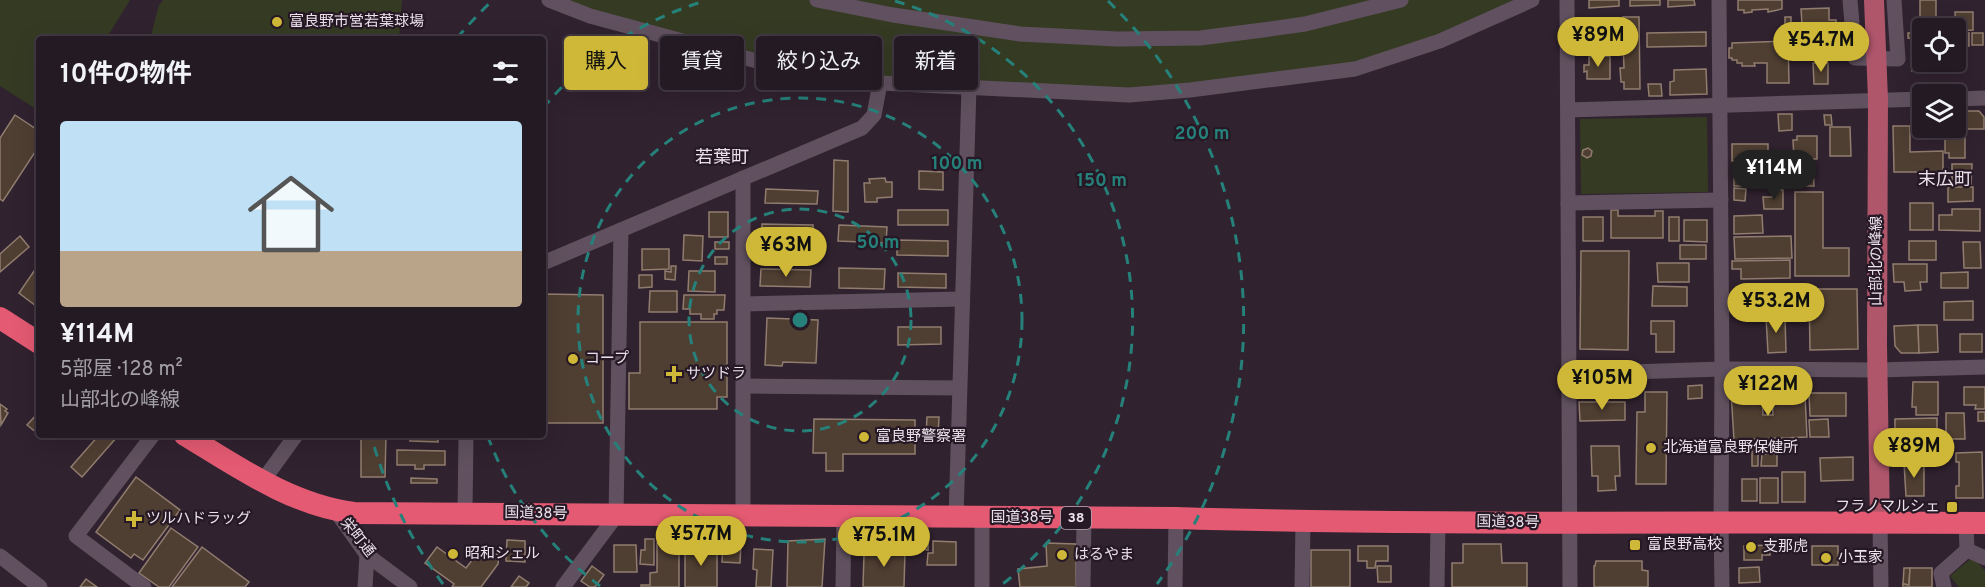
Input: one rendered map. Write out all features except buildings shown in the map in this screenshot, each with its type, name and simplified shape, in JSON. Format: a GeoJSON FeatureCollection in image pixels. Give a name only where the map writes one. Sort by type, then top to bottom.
{"type":"FeatureCollection","features":[{"type":"Feature","properties":{"kind":"highway"},"geometry":{"type":"LineString","coordinates":[[0,318],[36,341]]}},
{"type":"Feature","properties":{"kind":"highway","name":"国道38号"},"geometry":{"type":"LineString","coordinates":[[190,438],[262,482],[315,505],[335,510],[366,513],[1176,518],[1303,522],[1975,523]]}},
{"type":"Feature","properties":{"kind":"main road","name":"山部北の峰線"},"geometry":{"type":"LineString","coordinates":[[1874,0],[1877,100],[1877,370],[1880,523]]}},
{"type":"Feature","properties":{"kind":"street"},"geometry":{"type":"LineString","coordinates":[[549,0],[590,16],[756,61]]}},
{"type":"Feature","properties":{"kind":"street"},"geometry":{"type":"LineString","coordinates":[[817,0],[893,15],[1020,34],[1129,39],[1200,38],[1305,24],[1401,0]]}},
{"type":"Feature","properties":{"kind":"street"},"geometry":{"type":"LineString","coordinates":[[978,87],[1129,95],[1191,90],[1355,69],[1440,41],[1532,0]]}},
{"type":"Feature","properties":{"kind":"street"},"geometry":{"type":"LineString","coordinates":[[1567,0],[1570,587]]}},
{"type":"Feature","properties":{"kind":"street"},"geometry":{"type":"LineString","coordinates":[[1719,0],[1722,587]]}},
{"type":"Feature","properties":{"kind":"street"},"geometry":{"type":"LineString","coordinates":[[1850,0],[1855,58],[1875,59],[1898,58],[1894,0]]}},
{"type":"Feature","properties":{"kind":"street"},"geometry":{"type":"LineString","coordinates":[[546,262],[862,128],[874,115],[879,90]]}},
{"type":"Feature","properties":{"kind":"street"},"geometry":{"type":"LineString","coordinates":[[956,518],[969,90]]}},
{"type":"Feature","properties":{"kind":"street"},"geometry":{"type":"LineString","coordinates":[[1966,99],[1985,98]]}},
{"type":"Feature","properties":{"kind":"street"},"geometry":{"type":"LineString","coordinates":[[1568,110],[1912,99]]}},
{"type":"Feature","properties":{"kind":"street"},"geometry":{"type":"LineString","coordinates":[[743,178],[743,517]]}},
{"type":"Feature","properties":{"kind":"street"},"geometry":{"type":"LineString","coordinates":[[1568,203],[1721,200]]}},
{"type":"Feature","properties":{"kind":"street"},"geometry":{"type":"LineString","coordinates":[[564,587],[616,516],[621,230]]}},
{"type":"Feature","properties":{"kind":"street"},"geometry":{"type":"LineString","coordinates":[[744,304],[962,299]]}},
{"type":"Feature","properties":{"kind":"street"},"geometry":{"type":"LineString","coordinates":[[1569,374],[1722,369],[1877,370],[1985,367]]}},
{"type":"Feature","properties":{"kind":"street"},"geometry":{"type":"LineString","coordinates":[[744,386],[959,388]]}},
{"type":"Feature","properties":{"kind":"street"},"geometry":{"type":"LineString","coordinates":[[144,587],[76,536],[151,438]]}},
{"type":"Feature","properties":{"kind":"street"},"geometry":{"type":"LineString","coordinates":[[262,482],[294,438]]}},
{"type":"Feature","properties":{"kind":"street"},"geometry":{"type":"LineString","coordinates":[[465,513],[466,438]]}},
{"type":"Feature","properties":{"kind":"street","name":"栄町通"},"geometry":{"type":"LineString","coordinates":[[335,510],[367,555],[410,587]]}},
{"type":"Feature","properties":{"kind":"street"},"geometry":{"type":"LineString","coordinates":[[843,587],[844,517]]}},
{"type":"Feature","properties":{"kind":"street"},"geometry":{"type":"LineString","coordinates":[[982,518],[982,587]]}},
{"type":"Feature","properties":{"kind":"street"},"geometry":{"type":"LineString","coordinates":[[1083,587],[1084,518]]}},
{"type":"Feature","properties":{"kind":"street"},"geometry":{"type":"LineString","coordinates":[[1175,587],[1176,518]]}},
{"type":"Feature","properties":{"kind":"street"},"geometry":{"type":"LineString","coordinates":[[1302,587],[1303,522]]}},
{"type":"Feature","properties":{"kind":"street"},"geometry":{"type":"LineString","coordinates":[[1437,587],[1438,522]]}},
{"type":"Feature","properties":{"kind":"street"},"geometry":{"type":"LineString","coordinates":[[1880,523],[1881,587]]}},
{"type":"Feature","properties":{"kind":"street"},"geometry":{"type":"LineString","coordinates":[[1944,587],[1941,573],[1967,550],[1975,523]]}},
{"type":"Feature","properties":{"kind":"street"},"geometry":{"type":"LineString","coordinates":[[1967,550],[1985,558]]}},
{"type":"Feature","properties":{"kind":"street"},"geometry":{"type":"LineString","coordinates":[[365,587],[367,555]]}},
{"type":"Feature","properties":{"kind":"street"},"geometry":{"type":"LineString","coordinates":[[0,556],[40,587]]}},
{"type":"Feature","properties":{"kind":"green space"},"geometry":{"type":"Polygon","coordinates":[[[0,0],[130,0],[108,36],[36,36],[36,109],[0,86],[0,0]]]}},
{"type":"Feature","properties":{"kind":"green space","name":"富良野市営若葉球場"},"geometry":{"type":"Polygon","coordinates":[[[163,0],[402,0],[399,36],[151,36],[159,5],[163,0]]]}},
{"type":"Feature","properties":{"kind":"green space"},"geometry":{"type":"Polygon","coordinates":[[[549,0],[1532,0],[1355,69],[1190,90],[978,87],[978,36],[894,36],[894,79],[882,78],[882,36],[756,36],[756,60],[744,57],[744,36],[672,36],[549,0]]]}},
{"type":"Feature","properties":{"kind":"green space"},"geometry":{"type":"Polygon","coordinates":[[[1707,117],[1708,192],[1581,194],[1580,119],[1707,117]]]}},
{"type":"Feature","properties":{"kind":"green space"},"geometry":{"type":"Polygon","coordinates":[[[1973,557],[1985,571],[1985,587],[1959,587],[1950,576],[1973,557]]]}},
{"type":"Feature","properties":{"kind":"place","name":"富良野市営若葉球場"},"geometry":{"type":"Point","coordinates":[277,22]}},
{"type":"Feature","properties":{"kind":"place","name":"コープ"},"geometry":{"type":"Point","coordinates":[573,359]}},
{"type":"Feature","properties":{"kind":"place","name":"サツドラ"},"geometry":{"type":"Point","coordinates":[674,374]}},
{"type":"Feature","properties":{"kind":"place","name":"富良野警察署"},"geometry":{"type":"Point","coordinates":[864,437]}},
{"type":"Feature","properties":{"kind":"place","name":"北海道富良野保健所"},"geometry":{"type":"Point","coordinates":[1651,448]}},
{"type":"Feature","properties":{"kind":"place","name":"フラノマルシェ"},"geometry":{"type":"Point","coordinates":[1952,507]}},
{"type":"Feature","properties":{"kind":"place","name":"ツルハドラッグ"},"geometry":{"type":"Point","coordinates":[134,519]}},
{"type":"Feature","properties":{"kind":"place","name":"富良野高校"},"geometry":{"type":"Point","coordinates":[1635,545]}},
{"type":"Feature","properties":{"kind":"place","name":"支那虎"},"geometry":{"type":"Point","coordinates":[1751,547]}},
{"type":"Feature","properties":{"kind":"place","name":"昭和シェル"},"geometry":{"type":"Point","coordinates":[453,554]}},
{"type":"Feature","properties":{"kind":"place","name":"はるやま"},"geometry":{"type":"Point","coordinates":[1062,555]}},
{"type":"Feature","properties":{"kind":"place","name":"小玉家"},"geometry":{"type":"Point","coordinates":[1826,558]}},
{"type":"Feature","properties":{"kind":"district","name":"若葉町"},"geometry":{"type":"Point","coordinates":[722,158]}},
{"type":"Feature","properties":{"kind":"district","name":"末広町"},"geometry":{"type":"Point","coordinates":[1945,180]}}]}
